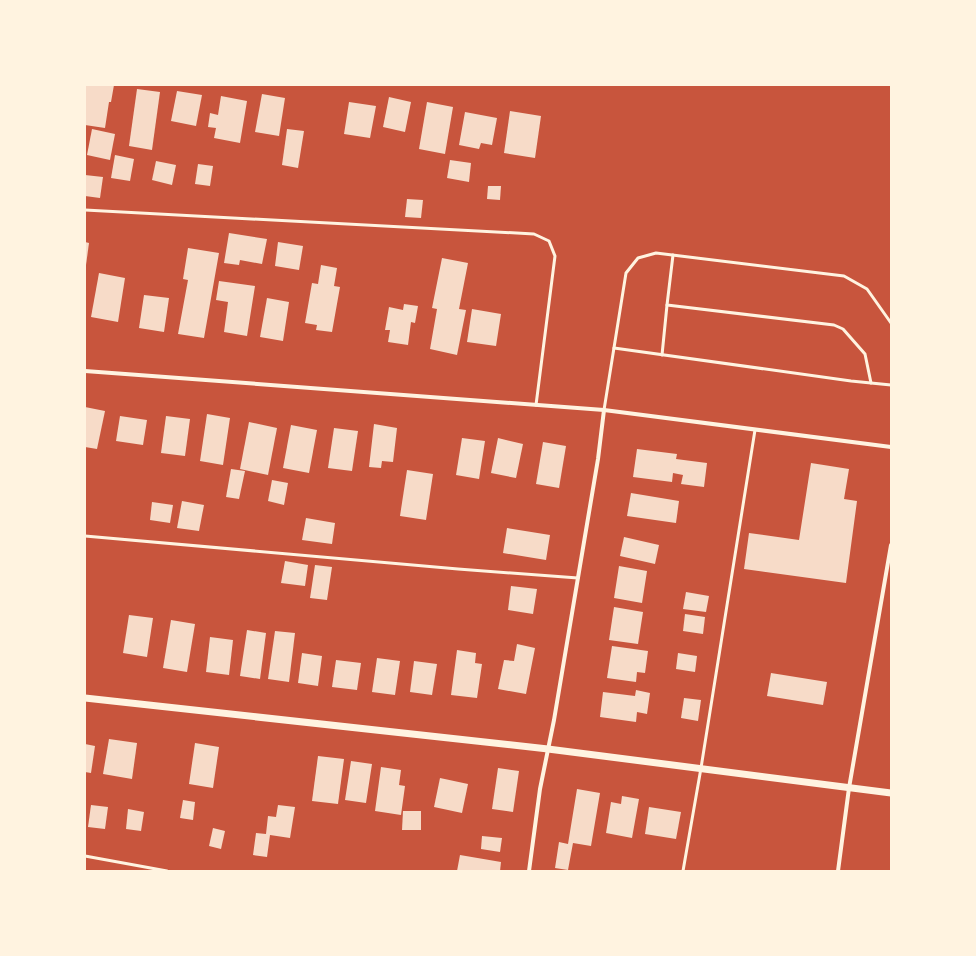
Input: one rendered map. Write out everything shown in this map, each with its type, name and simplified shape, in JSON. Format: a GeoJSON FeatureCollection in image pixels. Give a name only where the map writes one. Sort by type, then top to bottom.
{"type":"FeatureCollection","features":[{"type":"Feature","properties":{"kind":"street"},"geometry":{"type":"LineString","coordinates":[[85,372],[604,410],[891,447]]}},
{"type":"Feature","properties":{"kind":"street"},"geometry":{"type":"LineString","coordinates":[[529,871],[540,789],[554,720],[578,578],[598,459],[604,410]]}},
{"type":"Feature","properties":{"kind":"street"},"geometry":{"type":"LineString","coordinates":[[838,871],[849,788],[891,545]]}},
{"type":"Feature","properties":{"kind":"street"},"geometry":{"type":"LineString","coordinates":[[85,698],[548,749],[891,793]]}},
{"type":"Feature","properties":{"kind":"lane"},"geometry":{"type":"LineString","coordinates":[[85,210],[534,234],[549,241],[555,256],[536,405]]}},
{"type":"Feature","properties":{"kind":"lane"},"geometry":{"type":"LineString","coordinates":[[604,410],[626,273],[638,258],[656,253],[844,276],[867,288],[891,323]]}},
{"type":"Feature","properties":{"kind":"lane"},"geometry":{"type":"LineString","coordinates":[[662,354],[673,255]]}},
{"type":"Feature","properties":{"kind":"lane"},"geometry":{"type":"LineString","coordinates":[[667,304],[834,325],[843,329],[865,354],[871,383]]}},
{"type":"Feature","properties":{"kind":"lane"},"geometry":{"type":"LineString","coordinates":[[614,348],[891,385]]}},
{"type":"Feature","properties":{"kind":"lane"},"geometry":{"type":"LineString","coordinates":[[683,871],[755,430]]}},
{"type":"Feature","properties":{"kind":"lane"},"geometry":{"type":"LineString","coordinates":[[85,536],[458,569],[578,578]]}},
{"type":"Feature","properties":{"kind":"lane"},"geometry":{"type":"LineString","coordinates":[[85,856],[167,871]]}},
{"type":"Feature","properties":{"kind":"building"},"geometry":{"type":"Polygon","coordinates":[[[85,85],[114,85],[111,102],[109,102],[105,128],[85,125],[85,85]]]}},
{"type":"Feature","properties":{"kind":"building"},"geometry":{"type":"Polygon","coordinates":[[[137,89],[160,92],[152,150],[129,146],[137,89]]]}},
{"type":"Feature","properties":{"kind":"building"},"geometry":{"type":"Polygon","coordinates":[[[177,91],[202,95],[196,126],[171,121],[177,91]]]}},
{"type":"Feature","properties":{"kind":"building"},"geometry":{"type":"Polygon","coordinates":[[[262,94],[285,98],[279,136],[255,132],[262,94]]]}},
{"type":"Feature","properties":{"kind":"building"},"geometry":{"type":"Polygon","coordinates":[[[221,96],[247,101],[240,143],[214,138],[216,128],[208,127],[210,113],[218,115],[221,96]]]}},
{"type":"Feature","properties":{"kind":"building"},"geometry":{"type":"Polygon","coordinates":[[[389,97],[411,102],[405,132],[383,127],[389,97]]]}},
{"type":"Feature","properties":{"kind":"building"},"geometry":{"type":"Polygon","coordinates":[[[349,102],[376,106],[370,138],[344,134],[349,102]]]}},
{"type":"Feature","properties":{"kind":"building"},"geometry":{"type":"Polygon","coordinates":[[[427,102],[453,107],[445,154],[419,149],[427,102]]]}},
{"type":"Feature","properties":{"kind":"building"},"geometry":{"type":"Polygon","coordinates":[[[510,111],[541,116],[535,158],[504,153],[510,111]]]}},
{"type":"Feature","properties":{"kind":"building"},"geometry":{"type":"Polygon","coordinates":[[[465,112],[497,118],[492,145],[481,143],[479,149],[459,145],[465,112]]]}},
{"type":"Feature","properties":{"kind":"building"},"geometry":{"type":"Polygon","coordinates":[[[92,129],[115,134],[110,160],[87,155],[92,129]]]}},
{"type":"Feature","properties":{"kind":"building"},"geometry":{"type":"Polygon","coordinates":[[[287,129],[304,131],[298,168],[282,165],[287,129]]]}},
{"type":"Feature","properties":{"kind":"building"},"geometry":{"type":"Polygon","coordinates":[[[115,155],[134,159],[130,181],[111,178],[115,155]]]}},
{"type":"Feature","properties":{"kind":"building"},"geometry":{"type":"Polygon","coordinates":[[[450,160],[471,163],[469,182],[447,178],[450,160]]]}},
{"type":"Feature","properties":{"kind":"building"},"geometry":{"type":"Polygon","coordinates":[[[156,161],[176,165],[172,185],[152,180],[156,161]]]}},
{"type":"Feature","properties":{"kind":"building"},"geometry":{"type":"Polygon","coordinates":[[[198,164],[213,166],[210,186],[195,184],[198,164]]]}},
{"type":"Feature","properties":{"kind":"building"},"geometry":{"type":"Polygon","coordinates":[[[85,175],[103,177],[100,198],[85,196],[85,175]]]}},
{"type":"Feature","properties":{"kind":"building"},"geometry":{"type":"Polygon","coordinates":[[[488,186],[501,186],[500,200],[487,199],[488,186]]]}},
{"type":"Feature","properties":{"kind":"building"},"geometry":{"type":"Polygon","coordinates":[[[407,199],[423,200],[421,218],[405,217],[407,199]]]}},
{"type":"Feature","properties":{"kind":"building"},"geometry":{"type":"Polygon","coordinates":[[[229,233],[267,239],[262,264],[240,260],[239,265],[224,263],[229,233]]]}},
{"type":"Feature","properties":{"kind":"building"},"geometry":{"type":"Polygon","coordinates":[[[85,242],[89,243],[86,265],[85,265],[85,242]]]}},
{"type":"Feature","properties":{"kind":"building"},"geometry":{"type":"Polygon","coordinates":[[[278,242],[303,246],[299,270],[275,266],[278,242]]]}},
{"type":"Feature","properties":{"kind":"building"},"geometry":{"type":"Polygon","coordinates":[[[188,248],[219,253],[204,338],[178,334],[188,280],[183,279],[188,248]]]}},
{"type":"Feature","properties":{"kind":"building"},"geometry":{"type":"Polygon","coordinates":[[[442,258],[468,263],[459,309],[466,310],[457,355],[430,349],[437,309],[432,308],[442,258]]]}},
{"type":"Feature","properties":{"kind":"building"},"geometry":{"type":"Polygon","coordinates":[[[321,265],[337,268],[334,286],[340,287],[332,332],[316,330],[317,325],[305,323],[312,283],[318,284],[321,265]]]}},
{"type":"Feature","properties":{"kind":"building"},"geometry":{"type":"Polygon","coordinates":[[[99,273],[125,278],[118,322],[91,317],[99,273]]]}},
{"type":"Feature","properties":{"kind":"building"},"geometry":{"type":"Polygon","coordinates":[[[219,281],[255,286],[247,336],[224,332],[228,302],[216,300],[219,281]]]}},
{"type":"Feature","properties":{"kind":"building"},"geometry":{"type":"Polygon","coordinates":[[[144,295],[169,298],[164,332],[139,328],[144,295]]]}},
{"type":"Feature","properties":{"kind":"building"},"geometry":{"type":"Polygon","coordinates":[[[267,298],[289,302],[283,341],[260,337],[267,298]]]}},
{"type":"Feature","properties":{"kind":"building"},"geometry":{"type":"Polygon","coordinates":[[[404,304],[418,306],[415,323],[411,322],[408,345],[388,342],[390,330],[385,330],[389,307],[403,310],[404,304]]]}},
{"type":"Feature","properties":{"kind":"building"},"geometry":{"type":"Polygon","coordinates":[[[472,309],[501,314],[496,346],[467,342],[472,309]]]}},
{"type":"Feature","properties":{"kind":"building"},"geometry":{"type":"Polygon","coordinates":[[[85,407],[105,411],[97,449],[85,447],[85,407]]]}},
{"type":"Feature","properties":{"kind":"building"},"geometry":{"type":"Polygon","coordinates":[[[207,414],[230,418],[223,465],[200,461],[207,414]]]}},
{"type":"Feature","properties":{"kind":"building"},"geometry":{"type":"Polygon","coordinates":[[[120,416],[147,420],[143,445],[116,441],[120,416]]]}},
{"type":"Feature","properties":{"kind":"building"},"geometry":{"type":"Polygon","coordinates":[[[166,416],[190,419],[185,456],[161,453],[166,416]]]}},
{"type":"Feature","properties":{"kind":"building"},"geometry":{"type":"Polygon","coordinates":[[[249,422],[277,428],[268,475],[240,469],[249,422]]]}},
{"type":"Feature","properties":{"kind":"building"},"geometry":{"type":"Polygon","coordinates":[[[374,424],[397,428],[393,462],[382,461],[381,468],[369,467],[374,424]]]}},
{"type":"Feature","properties":{"kind":"building"},"geometry":{"type":"Polygon","coordinates":[[[291,425],[317,430],[309,473],[283,468],[291,425]]]}},
{"type":"Feature","properties":{"kind":"building"},"geometry":{"type":"Polygon","coordinates":[[[334,428],[358,431],[352,471],[328,468],[334,428]]]}},
{"type":"Feature","properties":{"kind":"building"},"geometry":{"type":"Polygon","coordinates":[[[462,438],[485,441],[479,479],[456,475],[462,438]]]}},
{"type":"Feature","properties":{"kind":"building"},"geometry":{"type":"Polygon","coordinates":[[[498,438],[523,444],[516,478],[491,473],[498,438]]]}},
{"type":"Feature","properties":{"kind":"building"},"geometry":{"type":"Polygon","coordinates":[[[543,442],[566,446],[559,488],[536,484],[543,442]]]}},
{"type":"Feature","properties":{"kind":"building"},"geometry":{"type":"Polygon","coordinates":[[[637,449],[677,454],[676,459],[707,463],[704,487],[681,484],[683,475],[673,473],[672,482],[633,477],[637,449]]]}},
{"type":"Feature","properties":{"kind":"building"},"geometry":{"type":"Polygon","coordinates":[[[811,463],[849,469],[844,499],[857,501],[846,583],[744,569],[749,533],[799,540],[811,463]]]}},
{"type":"Feature","properties":{"kind":"building"},"geometry":{"type":"Polygon","coordinates":[[[231,469],[245,471],[239,499],[226,497],[231,469]]]}},
{"type":"Feature","properties":{"kind":"building"},"geometry":{"type":"Polygon","coordinates":[[[407,470],[433,474],[426,520],[400,516],[407,470]]]}},
{"type":"Feature","properties":{"kind":"building"},"geometry":{"type":"Polygon","coordinates":[[[272,480],[288,483],[284,505],[268,501],[272,480]]]}},
{"type":"Feature","properties":{"kind":"building"},"geometry":{"type":"Polygon","coordinates":[[[631,493],[679,501],[676,523],[627,516],[631,493]]]}},
{"type":"Feature","properties":{"kind":"building"},"geometry":{"type":"Polygon","coordinates":[[[182,501],[204,505],[199,531],[177,528],[182,501]]]}},
{"type":"Feature","properties":{"kind":"building"},"geometry":{"type":"Polygon","coordinates":[[[152,502],[173,505],[170,523],[150,520],[152,502]]]}},
{"type":"Feature","properties":{"kind":"building"},"geometry":{"type":"Polygon","coordinates":[[[306,518],[335,523],[332,544],[302,540],[306,518]]]}},
{"type":"Feature","properties":{"kind":"building"},"geometry":{"type":"Polygon","coordinates":[[[507,528],[550,535],[546,560],[503,553],[507,528]]]}},
{"type":"Feature","properties":{"kind":"building"},"geometry":{"type":"Polygon","coordinates":[[[624,537],[659,545],[655,564],[620,556],[624,537]]]}},
{"type":"Feature","properties":{"kind":"building"},"geometry":{"type":"Polygon","coordinates":[[[285,561],[308,565],[305,586],[281,583],[285,561]]]}},
{"type":"Feature","properties":{"kind":"building"},"geometry":{"type":"Polygon","coordinates":[[[315,565],[332,567],[327,600],[310,598],[315,565]]]}},
{"type":"Feature","properties":{"kind":"building"},"geometry":{"type":"Polygon","coordinates":[[[619,566],[647,571],[642,603],[614,598],[619,566]]]}},
{"type":"Feature","properties":{"kind":"building"},"geometry":{"type":"Polygon","coordinates":[[[511,586],[537,589],[533,614],[508,610],[511,586]]]}},
{"type":"Feature","properties":{"kind":"building"},"geometry":{"type":"Polygon","coordinates":[[[686,592],[709,596],[706,612],[683,609],[686,592]]]}},
{"type":"Feature","properties":{"kind":"building"},"geometry":{"type":"Polygon","coordinates":[[[614,607],[643,612],[638,644],[609,640],[614,607]]]}},
{"type":"Feature","properties":{"kind":"building"},"geometry":{"type":"Polygon","coordinates":[[[685,614],[705,617],[703,634],[683,631],[685,614]]]}},
{"type":"Feature","properties":{"kind":"building"},"geometry":{"type":"Polygon","coordinates":[[[129,615],[153,618],[147,657],[123,653],[129,615]]]}},
{"type":"Feature","properties":{"kind":"building"},"geometry":{"type":"Polygon","coordinates":[[[171,620],[195,624],[187,672],[163,668],[171,620]]]}},
{"type":"Feature","properties":{"kind":"building"},"geometry":{"type":"Polygon","coordinates":[[[247,630],[266,633],[260,679],[240,676],[247,630]]]}},
{"type":"Feature","properties":{"kind":"building"},"geometry":{"type":"Polygon","coordinates":[[[275,631],[295,633],[289,682],[268,679],[275,631]]]}},
{"type":"Feature","properties":{"kind":"building"},"geometry":{"type":"Polygon","coordinates":[[[210,637],[233,640],[229,675],[206,672],[210,637]]]}},
{"type":"Feature","properties":{"kind":"building"},"geometry":{"type":"Polygon","coordinates":[[[517,644],[535,648],[526,694],[498,689],[504,660],[514,661],[517,644]]]}},
{"type":"Feature","properties":{"kind":"building"},"geometry":{"type":"Polygon","coordinates":[[[612,646],[648,651],[645,673],[637,672],[636,682],[607,678],[612,646]]]}},
{"type":"Feature","properties":{"kind":"building"},"geometry":{"type":"Polygon","coordinates":[[[457,650],[476,653],[475,663],[482,664],[477,698],[451,695],[457,650]]]}},
{"type":"Feature","properties":{"kind":"building"},"geometry":{"type":"Polygon","coordinates":[[[302,653],[322,656],[318,686],[298,683],[302,653]]]}},
{"type":"Feature","properties":{"kind":"building"},"geometry":{"type":"Polygon","coordinates":[[[678,653],[697,656],[695,672],[676,669],[678,653]]]}},
{"type":"Feature","properties":{"kind":"building"},"geometry":{"type":"Polygon","coordinates":[[[377,658],[400,661],[395,695],[372,692],[377,658]]]}},
{"type":"Feature","properties":{"kind":"building"},"geometry":{"type":"Polygon","coordinates":[[[336,660],[361,663],[357,690],[332,687],[336,660]]]}},
{"type":"Feature","properties":{"kind":"building"},"geometry":{"type":"Polygon","coordinates":[[[414,661],[437,664],[432,695],[410,692],[414,661]]]}},
{"type":"Feature","properties":{"kind":"building"},"geometry":{"type":"Polygon","coordinates":[[[771,673],[827,682],[823,705],[767,696],[771,673]]]}},
{"type":"Feature","properties":{"kind":"building"},"geometry":{"type":"Polygon","coordinates":[[[636,690],[650,693],[647,714],[637,712],[636,722],[600,717],[603,692],[635,696],[636,690]]]}},
{"type":"Feature","properties":{"kind":"building"},"geometry":{"type":"Polygon","coordinates":[[[684,698],[701,700],[698,721],[681,718],[684,698]]]}},
{"type":"Feature","properties":{"kind":"building"},"geometry":{"type":"Polygon","coordinates":[[[109,739],[137,743],[132,779],[103,774],[109,739]]]}},
{"type":"Feature","properties":{"kind":"building"},"geometry":{"type":"Polygon","coordinates":[[[195,743],[219,747],[213,788],[189,784],[195,743]]]}},
{"type":"Feature","properties":{"kind":"building"},"geometry":{"type":"Polygon","coordinates":[[[85,744],[95,746],[91,773],[85,772],[85,744]]]}},
{"type":"Feature","properties":{"kind":"building"},"geometry":{"type":"Polygon","coordinates":[[[318,756],[344,759],[338,804],[312,801],[318,756]]]}},
{"type":"Feature","properties":{"kind":"building"},"geometry":{"type":"Polygon","coordinates":[[[351,761],[372,764],[366,803],[345,800],[351,761]]]}},
{"type":"Feature","properties":{"kind":"building"},"geometry":{"type":"Polygon","coordinates":[[[381,767],[401,770],[399,785],[405,786],[401,815],[375,811],[381,767]]]}},
{"type":"Feature","properties":{"kind":"building"},"geometry":{"type":"Polygon","coordinates":[[[498,768],[519,771],[513,812],[492,809],[498,768]]]}},
{"type":"Feature","properties":{"kind":"building"},"geometry":{"type":"Polygon","coordinates":[[[440,778],[468,784],[462,813],[434,807],[440,778]]]}},
{"type":"Feature","properties":{"kind":"building"},"geometry":{"type":"Polygon","coordinates":[[[577,789],[600,793],[591,846],[573,843],[568,870],[555,868],[559,842],[568,844],[577,789]]]}},
{"type":"Feature","properties":{"kind":"building"},"geometry":{"type":"Polygon","coordinates":[[[622,796],[639,799],[632,838],[606,833],[611,802],[621,804],[622,796]]]}},
{"type":"Feature","properties":{"kind":"building"},"geometry":{"type":"Polygon","coordinates":[[[183,800],[195,802],[193,820],[180,818],[183,800]]]}},
{"type":"Feature","properties":{"kind":"building"},"geometry":{"type":"Polygon","coordinates":[[[91,805],[108,807],[105,829],[88,827],[91,805]]]}},
{"type":"Feature","properties":{"kind":"building"},"geometry":{"type":"Polygon","coordinates":[[[278,805],[295,807],[290,838],[270,835],[267,857],[253,855],[256,833],[266,834],[268,816],[276,817],[278,805]]]}},
{"type":"Feature","properties":{"kind":"building"},"geometry":{"type":"Polygon","coordinates":[[[649,807],[681,812],[676,839],[645,834],[649,807]]]}},
{"type":"Feature","properties":{"kind":"building"},"geometry":{"type":"Polygon","coordinates":[[[128,809],[144,812],[141,831],[126,829],[128,809]]]}},
{"type":"Feature","properties":{"kind":"building"},"geometry":{"type":"Polygon","coordinates":[[[403,811],[421,811],[421,830],[402,830],[403,811]]]}},
{"type":"Feature","properties":{"kind":"building"},"geometry":{"type":"Polygon","coordinates":[[[213,828],[225,831],[221,849],[209,846],[213,828]]]}},
{"type":"Feature","properties":{"kind":"building"},"geometry":{"type":"Polygon","coordinates":[[[482,836],[502,838],[500,852],[481,849],[482,836]]]}},
{"type":"Feature","properties":{"kind":"building"},"geometry":{"type":"Polygon","coordinates":[[[460,855],[501,862],[500,871],[457,871],[460,855]]]}}]}
